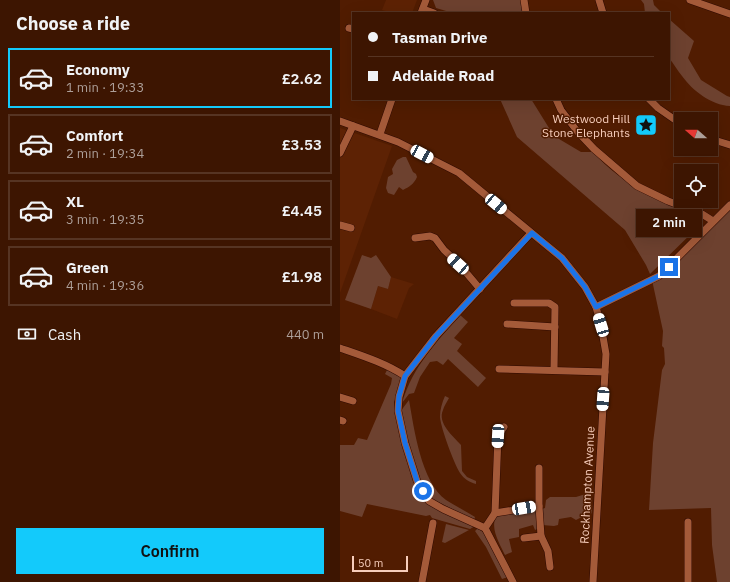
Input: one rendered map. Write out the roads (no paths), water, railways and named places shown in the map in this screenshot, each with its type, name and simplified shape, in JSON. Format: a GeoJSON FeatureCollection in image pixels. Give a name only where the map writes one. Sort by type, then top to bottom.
{"type":"FeatureCollection","features":[{"type":"Feature","properties":{"kind":"street"},"geometry":{"type":"LineString","coordinates":[[422,11],[426,0]]}},
{"type":"Feature","properties":{"kind":"street"},"geometry":{"type":"LineString","coordinates":[[524,0],[526,12]]}},
{"type":"Feature","properties":{"kind":"street"},"geometry":{"type":"LineString","coordinates":[[599,0],[602,12]]}},
{"type":"Feature","properties":{"kind":"street"},"geometry":{"type":"LineString","coordinates":[[690,0],[730,14]]}},
{"type":"Feature","properties":{"kind":"street"},"geometry":{"type":"LineString","coordinates":[[380,134],[392,100]]}},
{"type":"Feature","properties":{"kind":"street"},"geometry":{"type":"LineString","coordinates":[[556,100],[561,110],[577,130],[594,148],[637,186],[656,196],[702,214],[713,221]]}},
{"type":"Feature","properties":{"kind":"street"},"geometry":{"type":"LineString","coordinates":[[650,100],[674,119]]}},
{"type":"Feature","properties":{"kind":"street","name":"Rockhampton Avenue"},"geometry":{"type":"LineString","coordinates":[[340,121],[380,134],[459,173],[562,258],[585,287],[596,307],[606,354],[593,582]]}},
{"type":"Feature","properties":{"kind":"street"},"geometry":{"type":"LineString","coordinates":[[340,153],[353,126]]}},
{"type":"Feature","properties":{"kind":"street"},"geometry":{"type":"LineString","coordinates":[[718,141],[730,145]]}},
{"type":"Feature","properties":{"kind":"street"},"geometry":{"type":"LineString","coordinates":[[596,307],[659,276],[730,205]]}},
{"type":"Feature","properties":{"kind":"street"},"geometry":{"type":"LineString","coordinates":[[340,224],[351,228]]}},
{"type":"Feature","properties":{"kind":"street"},"geometry":{"type":"LineString","coordinates":[[513,582],[486,528],[449,512],[429,501],[417,481],[405,443],[398,411],[399,396],[405,376],[436,336],[532,233]]}},
{"type":"Feature","properties":{"kind":"street"},"geometry":{"type":"LineString","coordinates":[[415,238],[430,236],[435,238],[448,255],[480,289]]}},
{"type":"Feature","properties":{"kind":"street"},"geometry":{"type":"LineString","coordinates":[[514,303],[549,303],[555,307],[554,370]]}},
{"type":"Feature","properties":{"kind":"street"},"geometry":{"type":"LineString","coordinates":[[507,324],[555,326]]}},
{"type":"Feature","properties":{"kind":"street"},"geometry":{"type":"LineString","coordinates":[[340,348],[382,363],[405,376]]}},
{"type":"Feature","properties":{"kind":"street"},"geometry":{"type":"LineString","coordinates":[[499,369],[605,372]]}},
{"type":"Feature","properties":{"kind":"street"},"geometry":{"type":"LineString","coordinates":[[340,397],[353,401]]}},
{"type":"Feature","properties":{"kind":"street"},"geometry":{"type":"LineString","coordinates":[[486,528],[495,513],[498,436],[504,427]]}},
{"type":"Feature","properties":{"kind":"street"},"geometry":{"type":"LineString","coordinates":[[539,468],[539,506],[542,536],[548,551],[550,567]]}},
{"type":"Feature","properties":{"kind":"street"},"geometry":{"type":"LineString","coordinates":[[495,513],[539,506]]}},
{"type":"Feature","properties":{"kind":"street"},"geometry":{"type":"LineString","coordinates":[[688,522],[688,582]]}},
{"type":"Feature","properties":{"kind":"street"},"geometry":{"type":"LineString","coordinates":[[422,582],[433,523]]}},
{"type":"Feature","properties":{"kind":"street"},"geometry":{"type":"LineString","coordinates":[[524,538],[542,536]]}},
{"type":"Feature","properties":{"kind":"place","name":"Westwood Hill Stone Elephants"},"geometry":{"type":"Point","coordinates":[646,125]}}]}
